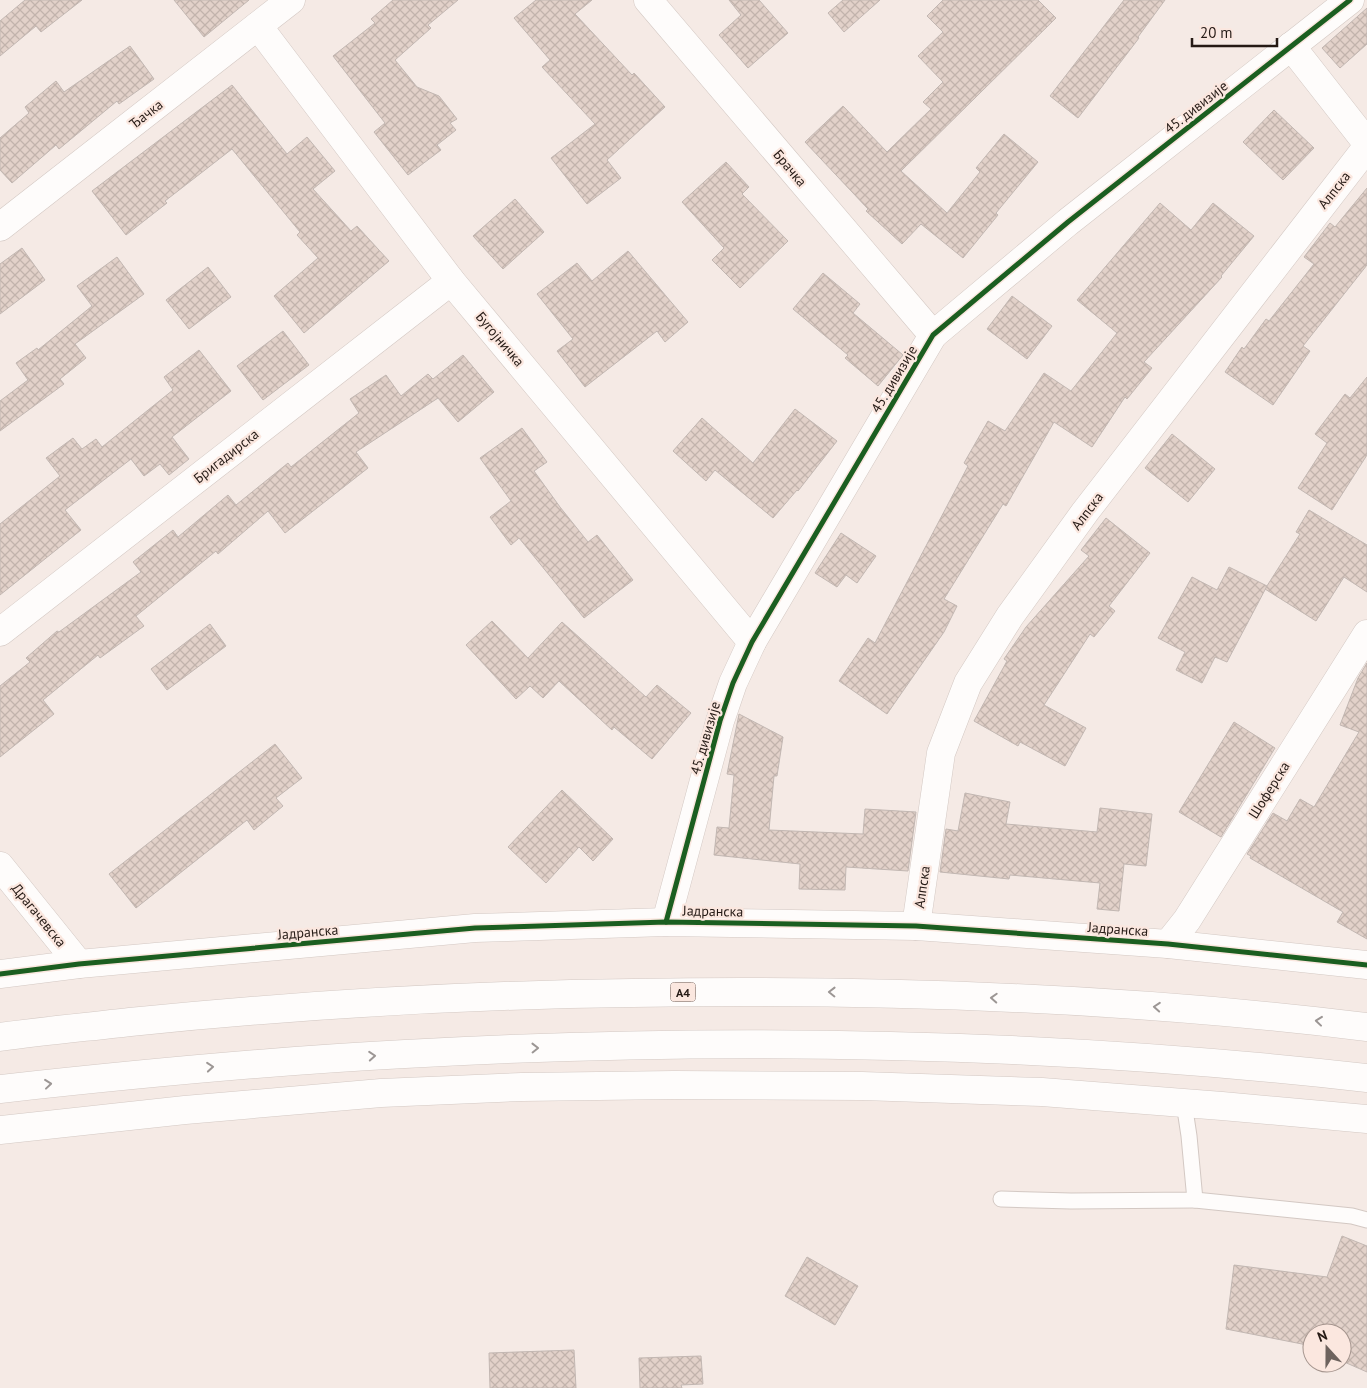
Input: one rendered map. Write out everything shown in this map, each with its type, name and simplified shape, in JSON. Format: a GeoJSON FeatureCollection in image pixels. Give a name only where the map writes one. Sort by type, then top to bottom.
{"type":"FeatureCollection","features":[{"type":"Feature","properties":{"kind":"main road","name":"Ђачка"},"geometry":{"type":"LineString","coordinates":[[0,227],[291,0]]}},
{"type":"Feature","properties":{"kind":"main road","name":"45. дивизије"},"geometry":{"type":"LineString","coordinates":[[666,922],[720,721],[733,683],[752,642],[933,335],[1068,222],[1350,0]]}},
{"type":"Feature","properties":{"kind":"main road","name":"Брачка"},"geometry":{"type":"LineString","coordinates":[[651,1],[933,335]]}},
{"type":"Feature","properties":{"kind":"main road","name":"Бугојничка"},"geometry":{"type":"LineString","coordinates":[[258,26],[452,281],[752,642]]}},
{"type":"Feature","properties":{"kind":"main road"},"geometry":{"type":"LineString","coordinates":[[1291,46],[1367,142]]}},
{"type":"Feature","properties":{"kind":"main road","name":"Алпска"},"geometry":{"type":"LineString","coordinates":[[916,926],[941,753],[968,683],[1010,616],[1085,512],[1367,147]]}},
{"type":"Feature","properties":{"kind":"main road","name":"Бригадирска"},"geometry":{"type":"LineString","coordinates":[[0,632],[452,281]]}},
{"type":"Feature","properties":{"kind":"main road","name":"Шоферска"},"geometry":{"type":"LineString","coordinates":[[1168,944],[1187,920],[1367,634]]}},
{"type":"Feature","properties":{"kind":"main road","name":"Драгачевска"},"geometry":{"type":"LineString","coordinates":[[0,866],[79,964]]}},
{"type":"Feature","properties":{"kind":"main road","name":"Јадранска"},"geometry":{"type":"LineString","coordinates":[[0,974],[79,964],[475,928],[666,922],[916,926],[1168,944],[1367,965]]}},
{"type":"Feature","properties":{"kind":"main road","name":"A4"},"geometry":{"type":"LineString","coordinates":[[0,1037],[208,1014],[402,1000],[554,994],[765,991],[911,994],[1085,1002],[1240,1013],[1367,1027]]}},
{"type":"Feature","properties":{"kind":"main road"},"geometry":{"type":"LineString","coordinates":[[0,1089],[208,1068],[405,1054],[515,1049],[763,1045],[871,1045],[1068,1053],[1148,1058],[1367,1078]]}},
{"type":"Feature","properties":{"kind":"main road"},"geometry":{"type":"LineString","coordinates":[[0,1130],[185,1110],[371,1093],[522,1087],[674,1085],[862,1086],[1042,1092],[1367,1119]]}},
{"type":"Feature","properties":{"kind":"lane"},"geometry":{"type":"LineString","coordinates":[[1184,1104],[1195,1200]]}},
{"type":"Feature","properties":{"kind":"lane"},"geometry":{"type":"LineString","coordinates":[[1001,1198],[1071,1201],[1195,1200],[1352,1216],[1367,1220]]}},
{"type":"Feature","properties":{"kind":"building"},"geometry":{"type":"Polygon","coordinates":[[[25,0],[82,0],[41,32],[36,26],[0,56],[0,21],[25,0]]]}},
{"type":"Feature","properties":{"kind":"building"},"geometry":{"type":"Polygon","coordinates":[[[174,0],[249,0],[204,37],[174,0]]]}},
{"type":"Feature","properties":{"kind":"building"},"geometry":{"type":"Polygon","coordinates":[[[393,0],[458,0],[428,25],[431,28],[395,60],[417,87],[439,96],[457,119],[450,123],[456,130],[437,145],[441,150],[408,175],[374,132],[385,123],[333,56],[375,23],[371,19],[393,0]]]}},
{"type":"Feature","properties":{"kind":"building"},"geometry":{"type":"Polygon","coordinates":[[[536,0],[592,0],[575,14],[665,107],[607,160],[621,178],[587,204],[551,158],[595,124],[542,67],[550,60],[514,18],[536,0]]]}},
{"type":"Feature","properties":{"kind":"building"},"geometry":{"type":"Polygon","coordinates":[[[729,0],[759,0],[788,33],[748,68],[719,35],[741,15],[729,0]]]}},
{"type":"Feature","properties":{"kind":"building"},"geometry":{"type":"Polygon","coordinates":[[[843,0],[880,0],[844,32],[828,13],[843,0]]]}},
{"type":"Feature","properties":{"kind":"building"},"geometry":{"type":"Polygon","coordinates":[[[943,0],[1038,0],[1056,18],[901,171],[947,213],[980,172],[976,168],[1004,134],[1038,162],[996,213],[998,215],[963,258],[921,224],[902,244],[866,211],[868,209],[805,142],[843,106],[887,152],[931,109],[923,102],[943,82],[918,56],[943,32],[927,16],[943,0]]]}},
{"type":"Feature","properties":{"kind":"building"},"geometry":{"type":"Polygon","coordinates":[[[1124,0],[1165,0],[1139,38],[1078,118],[1050,96],[1124,0]]]}},
{"type":"Feature","properties":{"kind":"building"},"geometry":{"type":"Polygon","coordinates":[[[1367,8],[1367,44],[1340,68],[1322,48],[1367,8]]]}},
{"type":"Feature","properties":{"kind":"building"},"geometry":{"type":"Polygon","coordinates":[[[130,46],[154,79],[119,104],[117,101],[59,149],[56,145],[12,183],[0,170],[0,138],[29,113],[25,107],[56,81],[64,92],[130,46]]]}},
{"type":"Feature","properties":{"kind":"building"},"geometry":{"type":"Polygon","coordinates":[[[232,85],[287,154],[307,137],[335,171],[313,189],[351,231],[357,226],[389,261],[304,333],[274,296],[318,258],[297,235],[300,232],[232,149],[165,201],[167,203],[126,235],[92,191],[232,85]]]}},
{"type":"Feature","properties":{"kind":"building"},"geometry":{"type":"Polygon","coordinates":[[[1274,110],[1314,148],[1283,180],[1243,142],[1274,110]]]}},
{"type":"Feature","properties":{"kind":"building"},"geometry":{"type":"Polygon","coordinates":[[[726,162],[749,187],[742,194],[788,241],[740,288],[712,260],[724,248],[682,202],[726,162]]]}},
{"type":"Feature","properties":{"kind":"building"},"geometry":{"type":"Polygon","coordinates":[[[1367,188],[1367,265],[1303,346],[1310,351],[1273,405],[1225,372],[1242,347],[1244,349],[1266,319],[1269,321],[1314,264],[1304,257],[1330,223],[1335,227],[1367,188]]]}},
{"type":"Feature","properties":{"kind":"building"},"geometry":{"type":"Polygon","coordinates":[[[515,199],[544,232],[503,269],[473,236],[515,199]]]}},
{"type":"Feature","properties":{"kind":"building"},"geometry":{"type":"Polygon","coordinates":[[[1160,203],[1191,230],[1213,203],[1254,236],[1222,277],[1144,362],[1152,368],[1127,399],[1125,397],[1092,447],[1054,422],[1006,506],[1003,504],[944,599],[957,606],[944,632],[887,714],[839,681],[868,638],[875,643],[968,466],[964,463],[988,421],[1005,431],[1044,373],[1071,391],[1117,333],[1077,300],[1160,203]]]}},
{"type":"Feature","properties":{"kind":"building"},"geometry":{"type":"Polygon","coordinates":[[[22,248],[45,280],[0,314],[0,264],[22,248]]]}},
{"type":"Feature","properties":{"kind":"building"},"geometry":{"type":"Polygon","coordinates":[[[628,251],[688,322],[665,342],[657,331],[585,387],[557,351],[573,339],[537,294],[577,263],[592,281],[628,251]]]}},
{"type":"Feature","properties":{"kind":"building"},"geometry":{"type":"Polygon","coordinates":[[[117,257],[144,294],[75,344],[86,358],[60,379],[64,384],[0,431],[0,401],[28,380],[16,363],[37,348],[38,350],[92,306],[77,286],[117,257]]]}},
{"type":"Feature","properties":{"kind":"building"},"geometry":{"type":"Polygon","coordinates":[[[208,267],[231,297],[189,329],[166,300],[208,267]]]}},
{"type":"Feature","properties":{"kind":"building"},"geometry":{"type":"Polygon","coordinates":[[[823,273],[860,304],[853,313],[903,355],[878,386],[845,358],[848,355],[793,309],[823,273]]]}},
{"type":"Feature","properties":{"kind":"building"},"geometry":{"type":"Polygon","coordinates":[[[1012,296],[1052,326],[1027,359],[987,329],[1012,296]]]}},
{"type":"Feature","properties":{"kind":"building"},"geometry":{"type":"Polygon","coordinates":[[[283,331],[309,365],[263,400],[237,366],[283,331]]]}},
{"type":"Feature","properties":{"kind":"building"},"geometry":{"type":"Polygon","coordinates":[[[199,350],[231,391],[172,437],[189,459],[169,475],[160,464],[144,476],[131,459],[65,510],[81,530],[0,595],[0,524],[60,476],[46,458],[73,438],[82,449],[96,439],[102,447],[173,390],[164,377],[199,350]]]}},
{"type":"Feature","properties":{"kind":"building"},"geometry":{"type":"Polygon","coordinates":[[[463,355],[494,392],[458,422],[438,398],[356,452],[368,468],[285,533],[268,511],[218,554],[216,551],[136,616],[144,626],[100,658],[98,655],[43,700],[54,714],[0,757],[0,686],[30,662],[26,658],[57,631],[59,632],[141,572],[133,562],[173,530],[178,537],[228,495],[236,505],[288,463],[291,467],[359,413],[350,399],[386,375],[401,396],[428,374],[433,379],[463,355]]]}},
{"type":"Feature","properties":{"kind":"building"},"geometry":{"type":"Polygon","coordinates":[[[1367,377],[1367,455],[1332,510],[1298,488],[1327,443],[1315,434],[1345,394],[1350,398],[1367,377]]]}},
{"type":"Feature","properties":{"kind":"building"},"geometry":{"type":"Polygon","coordinates":[[[795,409],[837,441],[798,491],[773,518],[715,470],[706,481],[673,451],[702,418],[753,463],[795,409]]]}},
{"type":"Feature","properties":{"kind":"building"},"geometry":{"type":"Polygon","coordinates":[[[522,428],[547,462],[534,471],[560,507],[588,542],[597,535],[633,580],[584,618],[519,538],[511,545],[490,517],[511,501],[480,458],[522,428]]]}},
{"type":"Feature","properties":{"kind":"building"},"geometry":{"type":"Polygon","coordinates":[[[1172,434],[1215,469],[1188,502],[1145,468],[1172,434]]]}},
{"type":"Feature","properties":{"kind":"building"},"geometry":{"type":"Polygon","coordinates":[[[1309,510],[1367,545],[1367,592],[1344,577],[1316,621],[1265,589],[1300,534],[1296,532],[1309,510]]]}},
{"type":"Feature","properties":{"kind":"building"},"geometry":{"type":"Polygon","coordinates":[[[1106,518],[1150,553],[1109,606],[1115,611],[1094,637],[1090,634],[1044,705],[1086,728],[1065,766],[1020,742],[1018,746],[974,721],[1007,661],[1004,659],[1026,627],[1089,556],[1081,550],[1106,518]]]}},
{"type":"Feature","properties":{"kind":"building"},"geometry":{"type":"Polygon","coordinates":[[[841,533],[876,556],[857,583],[846,575],[837,587],[815,573],[841,533]]]}},
{"type":"Feature","properties":{"kind":"building"},"geometry":{"type":"Polygon","coordinates":[[[1229,567],[1267,586],[1227,662],[1215,657],[1202,683],[1176,670],[1185,652],[1158,638],[1192,577],[1217,590],[1229,567]]]}},
{"type":"Feature","properties":{"kind":"building"},"geometry":{"type":"Polygon","coordinates":[[[492,621],[528,658],[562,622],[646,697],[657,685],[691,713],[652,759],[614,727],[612,730],[559,681],[543,698],[530,686],[516,699],[466,645],[492,621]]]}},
{"type":"Feature","properties":{"kind":"building"},"geometry":{"type":"Polygon","coordinates":[[[210,624],[226,646],[167,690],[151,669],[210,624]]]}},
{"type":"Feature","properties":{"kind":"building"},"geometry":{"type":"Polygon","coordinates":[[[1367,663],[1367,939],[1337,922],[1343,912],[1250,858],[1251,856],[1247,854],[1273,813],[1287,821],[1300,799],[1314,807],[1359,732],[1340,725],[1358,678],[1367,663]]]}},
{"type":"Feature","properties":{"kind":"building"},"geometry":{"type":"Polygon","coordinates":[[[739,714],[783,737],[777,776],[774,776],[769,830],[863,834],[865,809],[916,812],[908,871],[846,867],[845,890],[799,889],[800,864],[714,855],[717,827],[729,828],[734,775],[727,774],[739,714]]]}},
{"type":"Feature","properties":{"kind":"building"},"geometry":{"type":"Polygon","coordinates":[[[1234,722],[1275,748],[1221,837],[1179,812],[1234,722]]]}},
{"type":"Feature","properties":{"kind":"building"},"geometry":{"type":"Polygon","coordinates":[[[275,744],[302,778],[276,798],[283,806],[254,830],[247,820],[136,908],[109,874],[275,744]]]}},
{"type":"Feature","properties":{"kind":"building"},"geometry":{"type":"Polygon","coordinates":[[[562,790],[613,839],[593,861],[579,847],[546,883],[508,847],[562,790]]]}},
{"type":"Feature","properties":{"kind":"building"},"geometry":{"type":"Polygon","coordinates":[[[965,793],[1010,802],[1006,824],[1097,832],[1100,808],[1152,814],[1146,866],[1124,864],[1119,911],[1097,909],[1100,883],[1010,875],[1009,879],[940,872],[946,829],[958,831],[965,793]]]}},
{"type":"Feature","properties":{"kind":"building"},"geometry":{"type":"Polygon","coordinates":[[[1342,1236],[1367,1246],[1367,1372],[1352,1365],[1352,1323],[1302,1323],[1302,1344],[1226,1329],[1234,1265],[1327,1277],[1342,1236]]]}},
{"type":"Feature","properties":{"kind":"building"},"geometry":{"type":"Polygon","coordinates":[[[807,1257],[858,1286],[835,1325],[785,1296],[807,1257]]]}},
{"type":"Feature","properties":{"kind":"building"},"geometry":{"type":"Polygon","coordinates":[[[574,1350],[576,1388],[490,1388],[489,1353],[574,1350]]]}},
{"type":"Feature","properties":{"kind":"building"},"geometry":{"type":"Polygon","coordinates":[[[701,1356],[703,1384],[681,1385],[682,1388],[640,1388],[639,1358],[701,1356]]]}},
{"type":"Feature","properties":{"kind":"cycle path"},"geometry":{"type":"LineString","coordinates":[[666,922],[720,721],[733,683],[752,642],[933,335],[1068,222],[1350,0]]}},
{"type":"Feature","properties":{"kind":"cycle path"},"geometry":{"type":"LineString","coordinates":[[0,974],[79,964],[475,928],[666,922],[916,926],[1168,944],[1367,965]]}}]}
